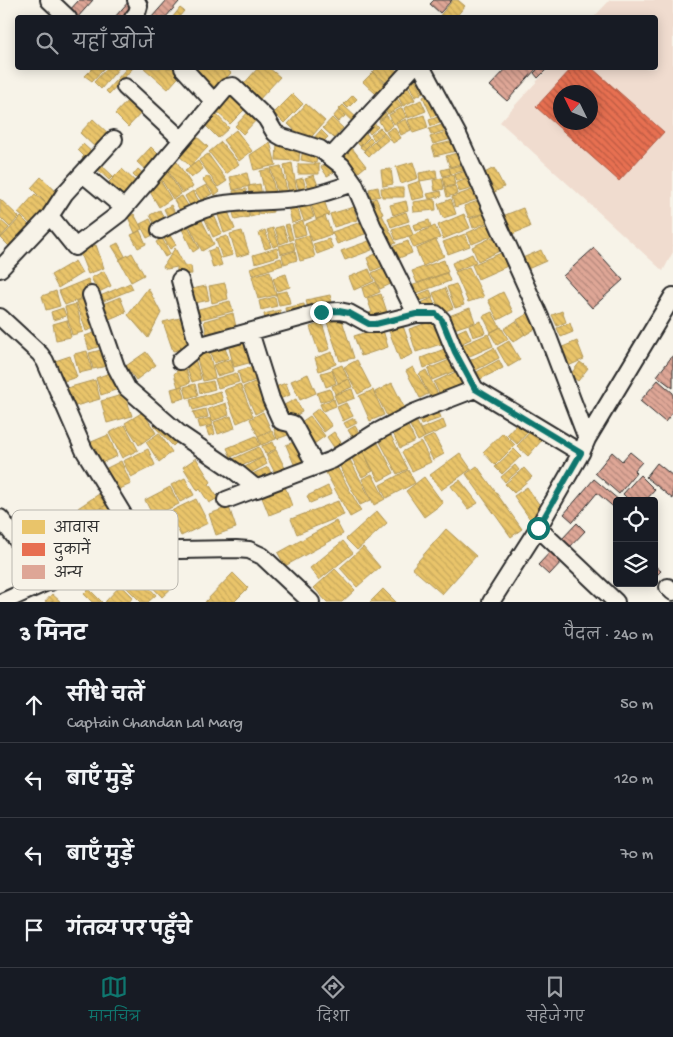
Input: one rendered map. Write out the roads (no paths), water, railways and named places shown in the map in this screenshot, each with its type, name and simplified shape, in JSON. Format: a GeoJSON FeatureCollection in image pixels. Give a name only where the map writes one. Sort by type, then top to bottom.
{"type":"FeatureCollection","features":[{"type":"Feature","properties":{"kind":"street"},"geometry":{"type":"LineString","coordinates":[[49,0],[65,15]]}},
{"type":"Feature","properties":{"kind":"street"},"geometry":{"type":"LineString","coordinates":[[134,15],[139,6],[136,0]]}},
{"type":"Feature","properties":{"kind":"street"},"geometry":{"type":"LineString","coordinates":[[185,70],[214,102]]}},
{"type":"Feature","properties":{"kind":"street"},"geometry":{"type":"LineString","coordinates":[[331,157],[410,70]]}},
{"type":"Feature","properties":{"kind":"street"},"geometry":{"type":"LineString","coordinates":[[423,70],[458,137],[544,326],[584,446]]}},
{"type":"Feature","properties":{"kind":"street"},"geometry":{"type":"LineString","coordinates":[[50,216],[75,247],[120,214],[227,86],[233,86],[266,118],[275,132],[282,137],[320,149],[342,166],[354,183],[372,225],[416,314]]}},
{"type":"Feature","properties":{"kind":"street"},"geometry":{"type":"LineString","coordinates":[[125,87],[182,140]]}},
{"type":"Feature","properties":{"kind":"street"},"geometry":{"type":"LineString","coordinates":[[0,269],[50,216],[66,194],[114,139]]}},
{"type":"Feature","properties":{"kind":"street"},"geometry":{"type":"LineString","coordinates":[[83,174],[124,208]]}},
{"type":"Feature","properties":{"kind":"street"},"geometry":{"type":"LineString","coordinates":[[160,230],[210,208],[224,204],[256,201],[280,202],[305,198],[354,183]]}},
{"type":"Feature","properties":{"kind":"street"},"geometry":{"type":"LineString","coordinates":[[180,280],[198,346]]}},
{"type":"Feature","properties":{"kind":"street"},"geometry":{"type":"LineString","coordinates":[[91,295],[116,367],[127,388],[180,434],[236,472],[256,489]]}},
{"type":"Feature","properties":{"kind":"street"},"geometry":{"type":"LineString","coordinates":[[491,602],[538,528],[673,296]]}},
{"type":"Feature","properties":{"kind":"street"},"geometry":{"type":"LineString","coordinates":[[180,361],[198,346],[321,312],[339,311],[349,313],[369,324],[416,314],[434,314],[442,320],[455,352],[475,389],[584,446]]}},
{"type":"Feature","properties":{"kind":"street"},"geometry":{"type":"LineString","coordinates":[[0,317],[40,354],[45,361],[84,450],[120,510]]}},
{"type":"Feature","properties":{"kind":"street"},"geometry":{"type":"LineString","coordinates":[[250,332],[271,399],[280,421],[294,424],[316,466]]}},
{"type":"Feature","properties":{"kind":"street"},"geometry":{"type":"LineString","coordinates":[[226,500],[332,460],[413,412],[475,389]]}},
{"type":"Feature","properties":{"kind":"street"},"geometry":{"type":"LineString","coordinates":[[0,518],[12,533]]}},
{"type":"Feature","properties":{"kind":"street"},"geometry":{"type":"LineString","coordinates":[[538,528],[616,602]]}},
{"type":"Feature","properties":{"kind":"street"},"geometry":{"type":"LineString","coordinates":[[178,549],[249,550],[262,556],[311,602]]}},
{"type":"Feature","properties":{"kind":"street"},"geometry":{"type":"LineString","coordinates":[[2,602],[31,590]]}}]}
